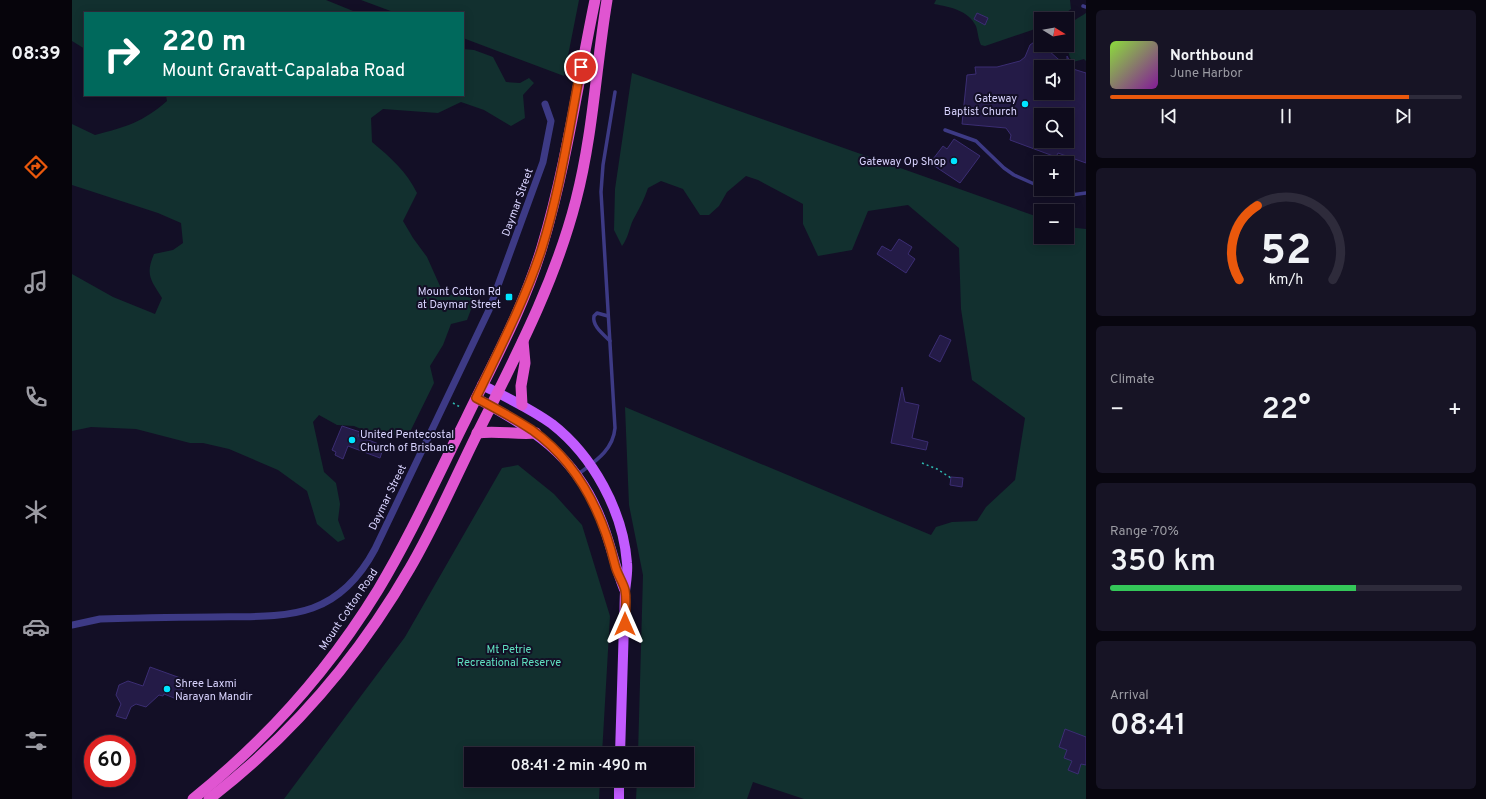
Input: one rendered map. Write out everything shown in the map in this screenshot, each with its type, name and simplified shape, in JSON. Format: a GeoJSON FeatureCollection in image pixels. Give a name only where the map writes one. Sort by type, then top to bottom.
{"type":"FeatureCollection","features":[{"type":"Feature","properties":{"kind":"highway","name":"Mount Cotton Road"},"geometry":{"type":"LineString","coordinates":[[193,799],[231,767],[274,725],[313,680],[360,617],[404,544],[516,315],[543,243],[558,187],[595,0]]}},
{"type":"Feature","properties":{"kind":"highway"},"geometry":{"type":"LineString","coordinates":[[209,799],[245,770],[292,726],[319,697],[361,644],[385,609],[414,560],[498,393],[555,269],[577,197],[588,141],[607,0]]}},
{"type":"Feature","properties":{"kind":"highway"},"geometry":{"type":"LineString","coordinates":[[522,405],[521,386],[525,363],[523,341]]}},
{"type":"Feature","properties":{"kind":"highway"},"geometry":{"type":"LineString","coordinates":[[477,433],[492,431],[519,435],[536,433]]}},
{"type":"Feature","properties":{"kind":"main road"},"geometry":{"type":"LineString","coordinates":[[482,385],[522,405],[562,434],[590,465],[608,496],[622,534],[628,565],[625,591],[620,747]]}},
{"type":"Feature","properties":{"kind":"main road"},"geometry":{"type":"LineString","coordinates":[[476,398],[536,433],[560,455],[577,475],[589,494],[600,517],[615,568],[625,591]]}},
{"type":"Feature","properties":{"kind":"main road"},"geometry":{"type":"LineString","coordinates":[[619,787],[619,799]]}},
{"type":"Feature","properties":{"kind":"street","name":"Daymar Street"},"geometry":{"type":"LineString","coordinates":[[72,625],[100,619],[285,616],[320,604],[339,594],[355,579],[367,563],[489,310],[543,162],[551,121],[545,104]]}},
{"type":"Feature","properties":{"kind":"lane"},"geometry":{"type":"LineString","coordinates":[[577,475],[610,446],[615,432],[601,192],[603,160],[615,92]]}},
{"type":"Feature","properties":{"kind":"lane"},"geometry":{"type":"LineString","coordinates":[[945,130],[976,141],[1004,168],[1014,175],[1034,184]]}},
{"type":"Feature","properties":{"kind":"lane"},"geometry":{"type":"LineString","coordinates":[[1074,195],[1086,193]]}},
{"type":"Feature","properties":{"kind":"lane"},"geometry":{"type":"LineString","coordinates":[[608,316],[597,313],[593,320],[610,341]]}},
{"type":"Feature","properties":{"kind":"path"},"geometry":{"type":"LineString","coordinates":[[446,400],[462,408]]}},
{"type":"Feature","properties":{"kind":"path"},"geometry":{"type":"LineString","coordinates":[[922,463],[937,469],[951,478]]}},
{"type":"Feature","properties":{"kind":"green space"},"geometry":{"type":"Polygon","coordinates":[[[72,0],[326,0],[356,12],[84,12],[84,48],[72,41],[72,0]]]}},
{"type":"Feature","properties":{"kind":"green space"},"geometry":{"type":"Polygon","coordinates":[[[361,0],[579,0],[564,76],[464,38],[464,12],[393,12],[361,0]]]}},
{"type":"Feature","properties":{"kind":"green space"},"geometry":{"type":"Polygon","coordinates":[[[936,0],[1070,0],[1071,9],[1067,12],[1034,12],[1034,29],[985,46],[981,45],[976,26],[968,16],[958,10],[934,4],[936,0]]]}},
{"type":"Feature","properties":{"kind":"green space"},"geometry":{"type":"Polygon","coordinates":[[[1086,13],[1086,61],[1084,59],[1074,62],[1074,60],[1070,58],[1069,52],[1074,52],[1075,20],[1086,13]]]}},
{"type":"Feature","properties":{"kind":"green space"},"geometry":{"type":"Polygon","coordinates":[[[464,49],[474,50],[493,57],[506,82],[520,83],[529,78],[534,83],[523,95],[525,118],[511,126],[484,110],[461,102],[438,113],[383,109],[371,118],[372,142],[392,159],[408,178],[417,193],[403,221],[427,257],[444,295],[456,294],[475,299],[467,320],[451,324],[443,345],[430,366],[434,383],[408,436],[373,434],[354,426],[337,425],[319,415],[313,422],[324,472],[336,483],[340,504],[338,520],[345,539],[338,542],[317,524],[307,491],[278,470],[229,449],[203,443],[190,443],[136,429],[91,427],[72,431],[72,274],[113,297],[155,314],[162,298],[150,277],[151,261],[154,254],[173,250],[183,243],[181,223],[158,213],[72,185],[72,124],[95,135],[134,123],[150,114],[167,101],[166,96],[464,96],[464,49]]]}},
{"type":"Feature","properties":{"kind":"green space"},"geometry":{"type":"Polygon","coordinates":[[[632,73],[1034,216],[1034,244],[1074,244],[1074,228],[1086,229],[1086,799],[804,799],[753,782],[747,799],[636,799],[637,787],[694,787],[694,747],[638,747],[643,575],[629,505],[625,407],[931,535],[936,527],[952,522],[977,521],[986,507],[1015,480],[1025,418],[972,380],[961,309],[959,248],[908,205],[868,211],[852,250],[818,256],[803,224],[803,204],[758,180],[746,176],[727,192],[719,206],[709,215],[700,215],[683,189],[661,181],[648,188],[622,246],[614,230],[615,189],[632,73]]]}},
{"type":"Feature","properties":{"kind":"green space","name":"Mt Petrie Recreational Reserve"},"geometry":{"type":"Polygon","coordinates":[[[518,465],[554,494],[582,525],[610,616],[602,747],[464,747],[464,787],[600,787],[599,799],[284,799],[405,637],[502,468],[518,465]]]}},
{"type":"Feature","properties":{"kind":"building"},"geometry":{"type":"Polygon","coordinates":[[[977,13],[988,18],[985,25],[974,19],[977,13]]]}},
{"type":"Feature","properties":{"kind":"building","name":"Gateway Baptist Church"},"geometry":{"type":"Polygon","coordinates":[[[1034,42],[1034,52],[1050,52],[1060,60],[1034,60],[1034,100],[1074,100],[1074,69],[1086,73],[1086,163],[1074,159],[1074,156],[1066,156],[1058,153],[1056,156],[1053,156],[1010,140],[1011,135],[1006,128],[962,124],[967,75],[976,74],[975,67],[997,67],[1020,61],[1025,57],[1030,45],[1034,42]]]}},
{"type":"Feature","properties":{"kind":"building","name":"Gateway Op Shop"},"geometry":{"type":"Polygon","coordinates":[[[954,139],[980,156],[960,183],[930,163],[943,146],[947,149],[954,139]]]}},
{"type":"Feature","properties":{"kind":"building"},"geometry":{"type":"Polygon","coordinates":[[[899,239],[912,247],[908,254],[915,259],[906,273],[877,254],[882,246],[891,251],[899,239]]]}},
{"type":"Feature","properties":{"kind":"building"},"geometry":{"type":"Polygon","coordinates":[[[940,335],[951,340],[940,362],[929,356],[940,335]]]}},
{"type":"Feature","properties":{"kind":"building"},"geometry":{"type":"Polygon","coordinates":[[[902,387],[905,402],[919,405],[912,438],[928,442],[926,450],[891,443],[902,387]]]}},
{"type":"Feature","properties":{"kind":"building","name":"United Pentecostal Church of Brisbane"},"geometry":{"type":"Polygon","coordinates":[[[342,426],[360,432],[358,436],[384,446],[380,458],[348,446],[343,459],[335,455],[336,452],[332,450],[342,426]]]}},
{"type":"Feature","properties":{"kind":"building"},"geometry":{"type":"Polygon","coordinates":[[[951,477],[963,478],[962,487],[950,485],[951,477]]]}},
{"type":"Feature","properties":{"kind":"building","name":"Shree Laxmi Narayan Mandir"},"geometry":{"type":"Polygon","coordinates":[[[150,667],[186,680],[179,700],[164,694],[163,696],[159,695],[146,707],[136,704],[131,707],[126,719],[116,716],[121,704],[116,695],[119,685],[128,681],[143,686],[150,667]]]}},
{"type":"Feature","properties":{"kind":"building"},"geometry":{"type":"Polygon","coordinates":[[[1065,729],[1086,737],[1086,765],[1081,764],[1078,774],[1068,770],[1072,761],[1064,758],[1067,750],[1059,747],[1065,729]]]}},
{"type":"Feature","properties":{"kind":"place","name":"Gateway Baptist Church"},"geometry":{"type":"Point","coordinates":[1025,104]}},
{"type":"Feature","properties":{"kind":"place","name":"Gateway Op Shop"},"geometry":{"type":"Point","coordinates":[954,161]}},
{"type":"Feature","properties":{"kind":"place","name":"Mount Cotton Rd at Daymar Street"},"geometry":{"type":"Point","coordinates":[509,297]}},
{"type":"Feature","properties":{"kind":"place","name":"United Pentecostal Church of Brisbane"},"geometry":{"type":"Point","coordinates":[352,440]}},
{"type":"Feature","properties":{"kind":"place","name":"Shree Laxmi Narayan Mandir"},"geometry":{"type":"Point","coordinates":[167,689]}},
{"type":"Feature","properties":{"kind":"route"},"geometry":{"type":"LineString","coordinates":[[581,67],[558,187],[541,250],[525,295],[476,398],[522,423],[536,433],[552,446],[583,484],[600,517],[608,538],[615,568],[625,591],[625,624]]}}]}
